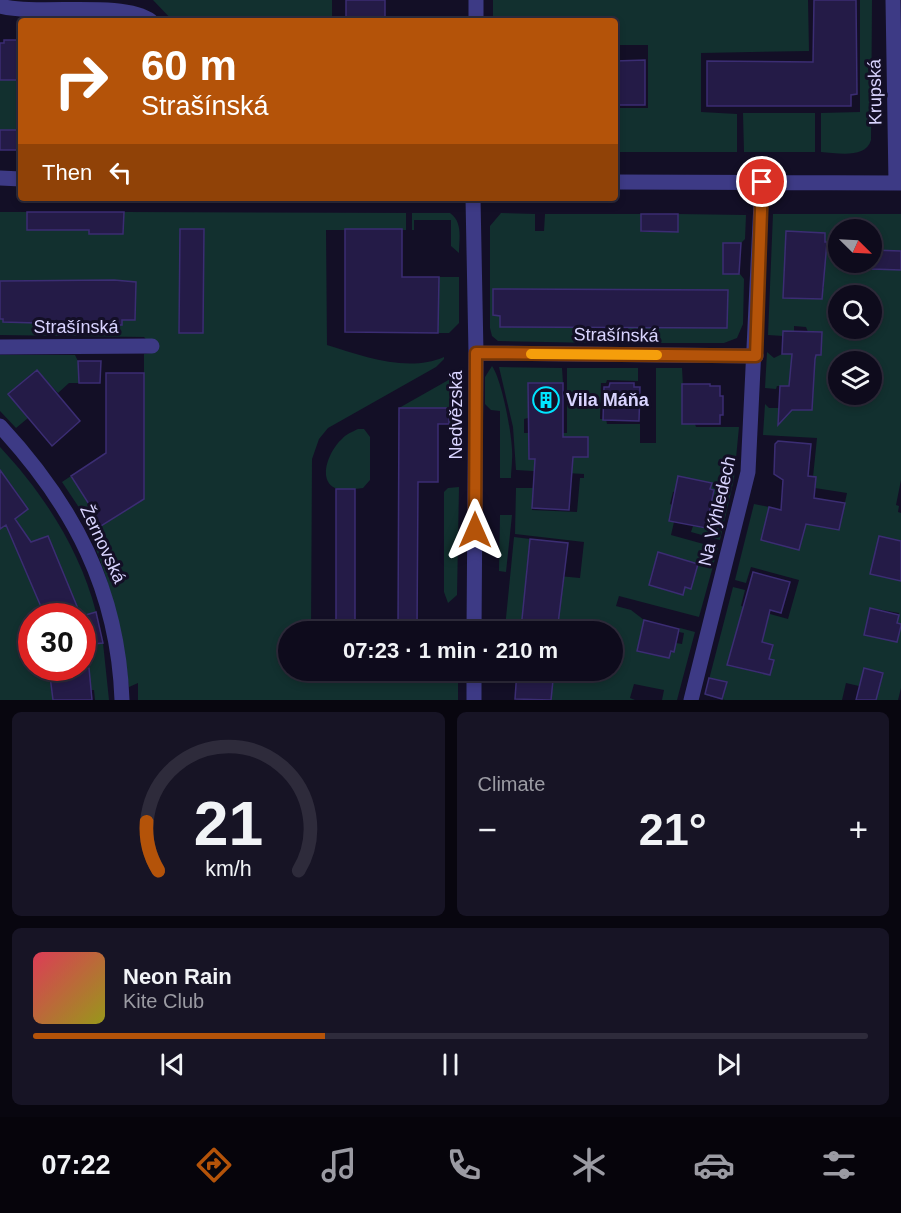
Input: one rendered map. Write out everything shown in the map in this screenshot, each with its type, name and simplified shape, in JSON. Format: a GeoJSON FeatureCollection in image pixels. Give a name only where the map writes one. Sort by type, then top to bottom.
{"type":"FeatureCollection","features":[{"type":"Feature","properties":{"kind":"street"},"geometry":{"type":"LineString","coordinates":[[476,0],[476,18]]}},
{"type":"Feature","properties":{"kind":"street","name":"Krupská"},"geometry":{"type":"LineString","coordinates":[[893,0],[899,183]]}},
{"type":"Feature","properties":{"kind":"street"},"geometry":{"type":"LineString","coordinates":[[0,6],[122,8],[143,14],[148,18]]}},
{"type":"Feature","properties":{"kind":"street"},"geometry":{"type":"LineString","coordinates":[[0,178],[18,179]]}},
{"type":"Feature","properties":{"kind":"street"},"geometry":{"type":"LineString","coordinates":[[618,182],[899,183]]}},
{"type":"Feature","properties":{"kind":"street","name":"Na Výhledech"},"geometry":{"type":"LineString","coordinates":[[691,700],[748,472],[756,356],[762,182]]}},
{"type":"Feature","properties":{"kind":"street","name":"Nedvězská"},"geometry":{"type":"LineString","coordinates":[[473,201],[476,353],[474,621]]}},
{"type":"Feature","properties":{"kind":"street","name":"Strašínská"},"geometry":{"type":"LineString","coordinates":[[0,347],[152,346]]}},
{"type":"Feature","properties":{"kind":"street","name":"Strašínská"},"geometry":{"type":"LineString","coordinates":[[476,353],[756,356]]}},
{"type":"Feature","properties":{"kind":"street","name":"Žernovská"},"geometry":{"type":"LineString","coordinates":[[0,426],[51,488],[71,517],[87,549],[111,614],[119,660],[122,700]]}},
{"type":"Feature","properties":{"kind":"street"},"geometry":{"type":"LineString","coordinates":[[474,681],[474,700]]}},
{"type":"Feature","properties":{"kind":"green space"},"geometry":{"type":"Polygon","coordinates":[[[153,0],[332,0],[332,18],[170,18],[153,0]]]}},
{"type":"Feature","properties":{"kind":"green space"},"geometry":{"type":"Polygon","coordinates":[[[493,0],[808,0],[809,51],[701,53],[701,112],[737,114],[737,152],[618,152],[618,108],[648,108],[648,45],[618,45],[618,18],[493,18],[493,0]]]}},
{"type":"Feature","properties":{"kind":"green space"},"geometry":{"type":"Polygon","coordinates":[[[860,0],[872,0],[871,140],[863,150],[850,154],[821,152],[821,113],[860,112],[860,0]]]}},
{"type":"Feature","properties":{"kind":"green space"},"geometry":{"type":"Polygon","coordinates":[[[0,80],[18,80],[18,126],[16,130],[0,130],[0,80]]]}},
{"type":"Feature","properties":{"kind":"green space"},"geometry":{"type":"Polygon","coordinates":[[[743,113],[815,113],[815,152],[744,152],[743,113]]]}},
{"type":"Feature","properties":{"kind":"green space"},"geometry":{"type":"Polygon","coordinates":[[[0,212],[27,212],[27,230],[45,230],[45,212],[48,212],[48,230],[58,230],[58,212],[75,212],[75,230],[89,230],[89,234],[123,234],[124,212],[406,213],[406,230],[326,230],[327,345],[370,358],[400,363],[430,362],[444,357],[444,359],[436,367],[328,428],[319,439],[312,459],[311,621],[278,621],[278,681],[458,681],[458,700],[138,700],[138,683],[129,687],[116,611],[91,537],[95,535],[93,531],[144,499],[144,354],[151,353],[152,346],[144,337],[0,335],[0,319],[4,322],[105,325],[121,325],[122,320],[135,320],[136,283],[114,280],[0,281],[0,212]]]}},
{"type":"Feature","properties":{"kind":"green space"},"geometry":{"type":"Polygon","coordinates":[[[412,213],[450,213],[459,226],[459,253],[451,246],[451,220],[414,220],[414,230],[412,230],[412,213]]]}},
{"type":"Feature","properties":{"kind":"green space"},"geometry":{"type":"Polygon","coordinates":[[[501,213],[535,214],[535,231],[544,231],[545,214],[641,214],[641,232],[677,232],[678,214],[746,215],[745,239],[741,243],[723,243],[723,274],[740,274],[744,279],[743,324],[737,338],[724,343],[628,343],[628,328],[727,328],[727,290],[521,289],[493,290],[493,315],[500,316],[500,327],[597,327],[597,343],[498,341],[492,336],[490,328],[490,226],[501,213]]]}},
{"type":"Feature","properties":{"kind":"green space"},"geometry":{"type":"Polygon","coordinates":[[[773,214],[901,214],[901,480],[896,505],[899,506],[898,512],[901,513],[901,624],[897,623],[899,613],[871,608],[867,623],[868,636],[897,642],[901,626],[901,688],[898,700],[876,700],[883,673],[864,668],[859,686],[846,683],[842,700],[725,700],[705,695],[733,587],[745,590],[741,606],[788,619],[799,580],[751,567],[746,583],[735,580],[754,504],[769,507],[762,540],[799,550],[807,516],[839,530],[847,493],[815,488],[816,477],[813,477],[817,438],[763,435],[765,404],[769,408],[779,408],[784,417],[789,410],[811,410],[813,387],[765,388],[767,352],[774,358],[782,354],[792,354],[792,358],[815,359],[816,355],[821,355],[822,332],[808,332],[806,327],[794,326],[794,331],[783,331],[783,336],[768,335],[773,214]],[[787,231],[784,298],[801,299],[824,288],[824,259],[827,242],[802,232],[787,231]],[[764,633],[731,650],[729,666],[770,675],[774,661],[769,659],[773,645],[762,642],[764,633]]]}},
{"type":"Feature","properties":{"kind":"green space"},"geometry":{"type":"Polygon","coordinates":[[[439,277],[459,277],[459,323],[449,333],[438,333],[439,277]]]}},
{"type":"Feature","properties":{"kind":"green space"},"geometry":{"type":"Polygon","coordinates":[[[0,355],[75,355],[78,361],[79,383],[69,383],[58,393],[36,370],[8,394],[28,418],[16,428],[0,411],[0,355]]]}},
{"type":"Feature","properties":{"kind":"green space"},"geometry":{"type":"Polygon","coordinates":[[[492,366],[500,384],[509,426],[512,451],[511,478],[500,478],[500,411],[491,410],[485,404],[485,377],[492,366]]]}},
{"type":"Feature","properties":{"kind":"green space"},"geometry":{"type":"Polygon","coordinates":[[[499,367],[562,368],[563,383],[528,383],[528,418],[524,419],[524,433],[567,433],[567,368],[638,368],[638,381],[607,380],[606,383],[601,383],[600,419],[606,419],[607,424],[640,424],[640,443],[656,443],[656,368],[682,368],[685,424],[695,424],[696,427],[739,427],[734,479],[720,540],[691,532],[693,526],[706,528],[714,491],[710,489],[711,483],[673,492],[670,504],[672,505],[669,520],[674,522],[671,535],[718,548],[699,617],[619,596],[616,606],[631,610],[644,620],[637,651],[669,658],[676,643],[682,644],[684,633],[679,632],[680,628],[695,632],[677,700],[662,700],[664,690],[634,684],[630,698],[635,700],[551,700],[552,681],[623,681],[623,621],[558,621],[560,603],[524,600],[522,621],[506,621],[514,537],[530,539],[526,573],[580,578],[584,542],[515,534],[516,488],[533,488],[532,510],[577,512],[580,478],[584,478],[584,474],[516,470],[513,427],[499,367]],[[658,552],[650,579],[667,585],[665,590],[683,595],[685,587],[691,589],[698,564],[658,552]]]}},
{"type":"Feature","properties":{"kind":"green space"},"geometry":{"type":"Polygon","coordinates":[[[452,378],[459,381],[459,418],[449,424],[449,408],[399,408],[452,378]]]}},
{"type":"Feature","properties":{"kind":"green space"},"geometry":{"type":"Polygon","coordinates":[[[364,429],[370,437],[370,480],[363,488],[345,490],[335,488],[329,484],[327,478],[327,463],[338,443],[349,433],[364,429]]]}},
{"type":"Feature","properties":{"kind":"green space"},"geometry":{"type":"Polygon","coordinates":[[[0,447],[31,484],[58,524],[80,567],[93,603],[44,603],[48,536],[28,544],[18,554],[40,603],[18,603],[18,681],[51,681],[53,700],[0,700],[0,529],[17,522],[15,519],[28,509],[10,483],[0,475],[0,447]]]}},
{"type":"Feature","properties":{"kind":"green space"},"geometry":{"type":"Polygon","coordinates":[[[71,476],[94,512],[86,518],[62,482],[71,476]]]}},
{"type":"Feature","properties":{"kind":"green space"},"geometry":{"type":"Polygon","coordinates":[[[459,487],[457,595],[448,603],[444,592],[444,492],[448,488],[459,487]]]}},
{"type":"Feature","properties":{"kind":"green space"},"geometry":{"type":"Polygon","coordinates":[[[500,515],[512,515],[506,572],[499,571],[500,515]]]}},
{"type":"Feature","properties":{"kind":"green space"},"geometry":{"type":"Polygon","coordinates":[[[103,643],[109,700],[95,700],[94,690],[90,690],[89,681],[96,681],[96,644],[103,643]]]}},
{"type":"Feature","properties":{"kind":"building"},"geometry":{"type":"Polygon","coordinates":[[[346,0],[385,0],[385,18],[346,18],[346,0]]]}},
{"type":"Feature","properties":{"kind":"building"},"geometry":{"type":"Polygon","coordinates":[[[814,0],[856,0],[857,94],[851,95],[851,106],[707,106],[707,61],[813,62],[814,0]]]}},
{"type":"Feature","properties":{"kind":"building"},"geometry":{"type":"Polygon","coordinates":[[[4,40],[18,40],[18,80],[0,80],[0,43],[4,43],[4,40]]]}},
{"type":"Feature","properties":{"kind":"building"},"geometry":{"type":"Polygon","coordinates":[[[645,60],[645,105],[618,105],[618,61],[645,60]]]}},
{"type":"Feature","properties":{"kind":"building"},"geometry":{"type":"Polygon","coordinates":[[[0,130],[18,130],[18,150],[0,150],[0,130]]]}},
{"type":"Feature","properties":{"kind":"building"},"geometry":{"type":"Polygon","coordinates":[[[27,212],[124,212],[123,234],[89,234],[89,230],[27,230],[27,212]]]}},
{"type":"Feature","properties":{"kind":"building"},"geometry":{"type":"Polygon","coordinates":[[[641,214],[678,214],[678,232],[641,231],[641,214]]]}},
{"type":"Feature","properties":{"kind":"building"},"geometry":{"type":"Polygon","coordinates":[[[180,229],[204,229],[203,333],[179,333],[180,229]]]}},
{"type":"Feature","properties":{"kind":"building"},"geometry":{"type":"Polygon","coordinates":[[[345,229],[402,229],[402,277],[439,277],[438,333],[345,332],[345,229]]]}},
{"type":"Feature","properties":{"kind":"building"},"geometry":{"type":"Polygon","coordinates":[[[786,231],[825,233],[825,242],[827,242],[822,299],[783,298],[786,231]]]}},
{"type":"Feature","properties":{"kind":"building"},"geometry":{"type":"Polygon","coordinates":[[[723,243],[741,243],[739,274],[723,274],[723,243]]]}},
{"type":"Feature","properties":{"kind":"building"},"geometry":{"type":"Polygon","coordinates":[[[882,250],[901,251],[901,270],[882,269],[882,250]]]}},
{"type":"Feature","properties":{"kind":"building"},"geometry":{"type":"Polygon","coordinates":[[[114,280],[136,282],[135,320],[122,320],[122,325],[105,325],[3,322],[3,319],[0,319],[0,281],[114,280]]]}},
{"type":"Feature","properties":{"kind":"building"},"geometry":{"type":"Polygon","coordinates":[[[493,289],[728,290],[727,328],[500,327],[500,316],[493,315],[493,289]]]}},
{"type":"Feature","properties":{"kind":"building"},"geometry":{"type":"Polygon","coordinates":[[[783,331],[822,332],[821,355],[816,355],[815,359],[812,410],[792,410],[778,425],[780,386],[789,386],[792,354],[782,354],[783,331]]]}},
{"type":"Feature","properties":{"kind":"building"},"geometry":{"type":"Polygon","coordinates":[[[78,361],[101,361],[100,383],[79,383],[78,361]]]}},
{"type":"Feature","properties":{"kind":"building"},"geometry":{"type":"Polygon","coordinates":[[[37,370],[80,421],[52,446],[8,394],[37,370]]]}},
{"type":"Feature","properties":{"kind":"building"},"geometry":{"type":"Polygon","coordinates":[[[106,373],[144,373],[144,499],[93,531],[86,518],[94,512],[71,476],[106,453],[106,373]]]}},
{"type":"Feature","properties":{"kind":"building"},"geometry":{"type":"Polygon","coordinates":[[[528,383],[563,383],[563,437],[588,437],[588,457],[573,457],[569,510],[532,508],[535,459],[529,459],[528,383]]]}},
{"type":"Feature","properties":{"kind":"building"},"geometry":{"type":"Polygon","coordinates":[[[610,383],[634,383],[634,387],[640,387],[639,421],[603,420],[604,387],[609,387],[610,383]]]}},
{"type":"Feature","properties":{"kind":"building"},"geometry":{"type":"Polygon","coordinates":[[[682,384],[720,386],[720,396],[723,396],[723,415],[720,415],[720,424],[682,424],[682,384]]]}},
{"type":"Feature","properties":{"kind":"building"},"geometry":{"type":"Polygon","coordinates":[[[399,408],[449,408],[449,424],[438,424],[438,482],[418,482],[417,621],[398,621],[399,408]]]}},
{"type":"Feature","properties":{"kind":"building"},"geometry":{"type":"Polygon","coordinates":[[[778,441],[811,444],[808,476],[816,477],[814,498],[845,503],[839,530],[806,524],[799,550],[761,540],[769,507],[781,510],[783,480],[774,474],[775,444],[778,441]]]}},
{"type":"Feature","properties":{"kind":"building"},"geometry":{"type":"Polygon","coordinates":[[[0,470],[28,509],[15,519],[31,542],[48,536],[76,603],[39,603],[6,525],[0,529],[0,470]]]}},
{"type":"Feature","properties":{"kind":"building"},"geometry":{"type":"Polygon","coordinates":[[[678,476],[712,483],[710,489],[714,490],[706,528],[669,521],[678,476]]]}},
{"type":"Feature","properties":{"kind":"building"},"geometry":{"type":"Polygon","coordinates":[[[336,489],[355,489],[355,621],[336,621],[336,489]]]}},
{"type":"Feature","properties":{"kind":"building"},"geometry":{"type":"Polygon","coordinates":[[[879,536],[901,541],[901,581],[870,574],[879,536]]]}},
{"type":"Feature","properties":{"kind":"building"},"geometry":{"type":"Polygon","coordinates":[[[530,539],[568,543],[558,621],[522,621],[530,539]]]}},
{"type":"Feature","properties":{"kind":"building"},"geometry":{"type":"Polygon","coordinates":[[[658,552],[698,564],[691,589],[685,587],[683,595],[649,585],[658,552]]]}},
{"type":"Feature","properties":{"kind":"building"},"geometry":{"type":"Polygon","coordinates":[[[753,572],[790,582],[781,613],[770,610],[762,642],[773,645],[769,659],[774,660],[770,675],[727,665],[753,572]]]}},
{"type":"Feature","properties":{"kind":"building"},"geometry":{"type":"Polygon","coordinates":[[[870,608],[899,615],[897,623],[901,626],[897,642],[864,635],[870,608]]]}},
{"type":"Feature","properties":{"kind":"building"},"geometry":{"type":"Polygon","coordinates":[[[96,612],[103,643],[96,644],[96,612]]]}},
{"type":"Feature","properties":{"kind":"building"},"geometry":{"type":"Polygon","coordinates":[[[644,620],[679,629],[674,652],[671,651],[669,658],[637,651],[644,620]]]}},
{"type":"Feature","properties":{"kind":"building"},"geometry":{"type":"Polygon","coordinates":[[[864,668],[883,673],[876,700],[856,700],[864,668]]]}},
{"type":"Feature","properties":{"kind":"building"},"geometry":{"type":"Polygon","coordinates":[[[709,678],[727,682],[722,699],[705,694],[709,678]]]}},
{"type":"Feature","properties":{"kind":"building"},"geometry":{"type":"Polygon","coordinates":[[[51,681],[90,681],[92,700],[53,700],[51,681]]]}},
{"type":"Feature","properties":{"kind":"building"},"geometry":{"type":"Polygon","coordinates":[[[516,681],[553,681],[551,700],[515,699],[516,681]]]}},
{"type":"Feature","properties":{"kind":"slow traffic"},"geometry":{"type":"LineString","coordinates":[[531,354],[657,355]]}},
{"type":"Feature","properties":{"kind":"place","name":"Vila Máňa"},"geometry":{"type":"Point","coordinates":[546,400]}},
{"type":"Feature","properties":{"kind":"route"},"geometry":{"type":"LineString","coordinates":[[475,530],[476,353],[756,356],[762,182]]}}]}
